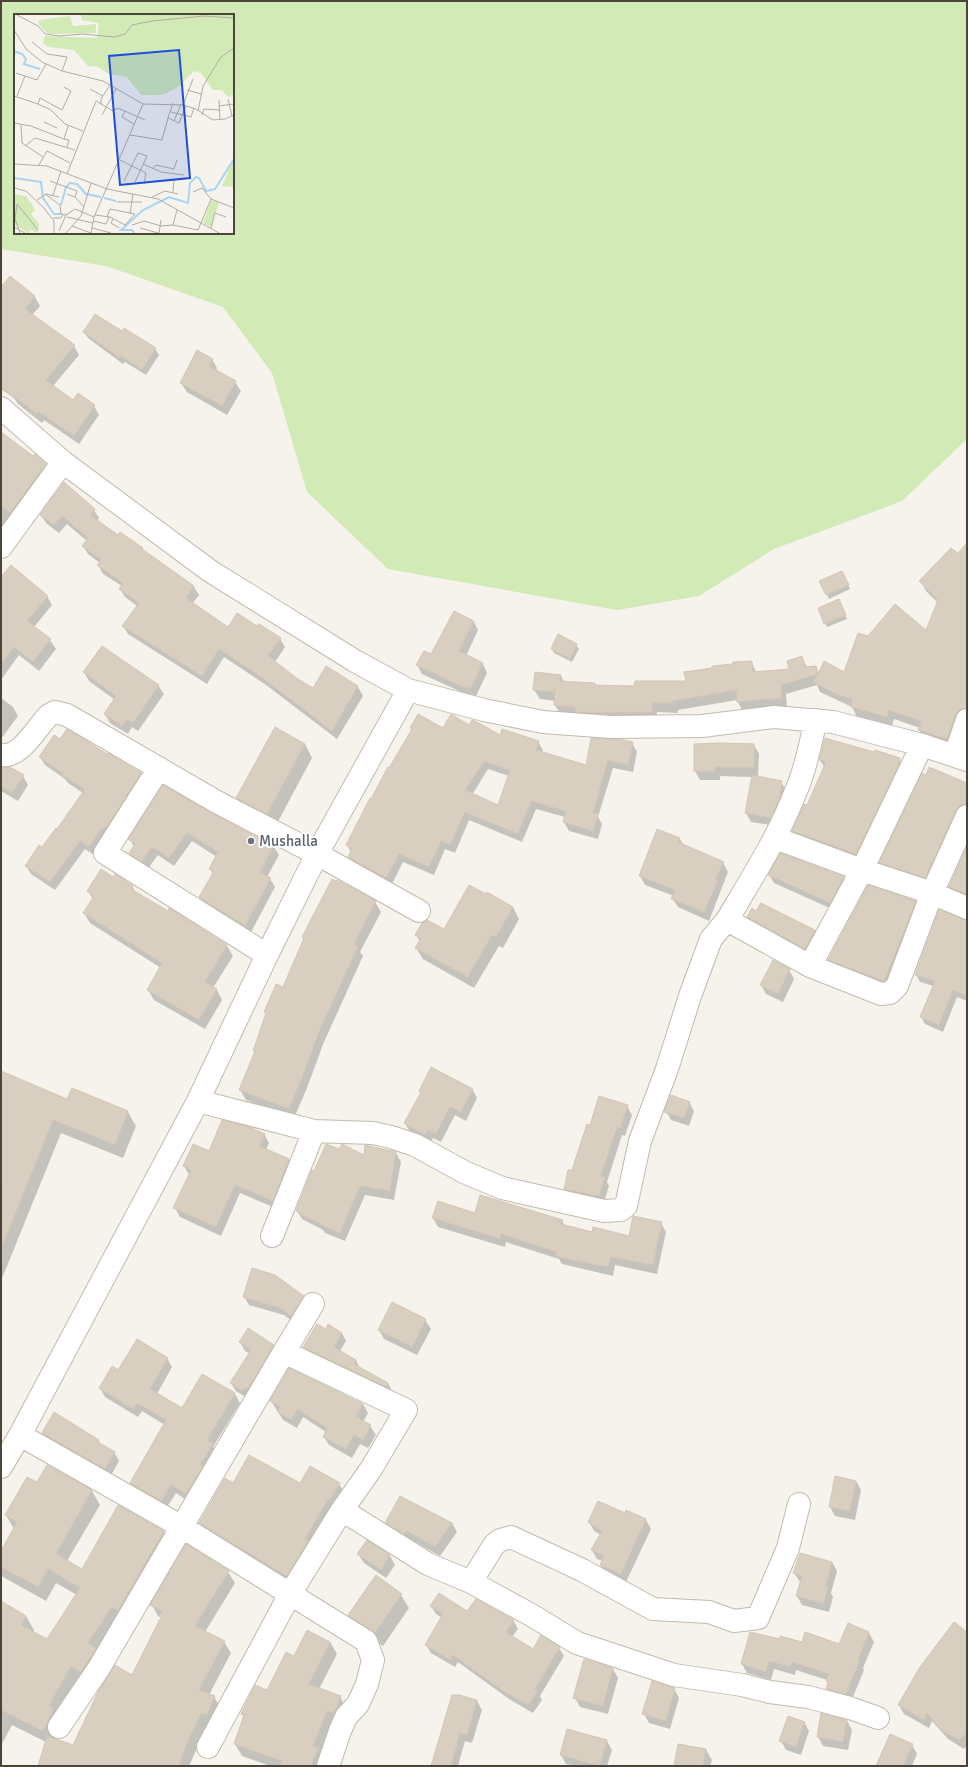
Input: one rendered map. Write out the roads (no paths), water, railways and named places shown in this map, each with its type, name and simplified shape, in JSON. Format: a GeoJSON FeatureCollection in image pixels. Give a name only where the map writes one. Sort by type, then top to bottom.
{"type":"FeatureCollection","features":[{"type":"Feature","properties":{"kind":"street"},"geometry":{"type":"LineString","coordinates":[[1,408],[63,462],[210,571],[355,661],[408,690],[484,710],[551,723],[611,727],[694,726],[774,717],[833,722],[922,745],[961,757],[967,720]]}},
{"type":"Feature","properties":{"kind":"street"},"geometry":{"type":"LineString","coordinates":[[1,547],[63,462]]}},
{"type":"Feature","properties":{"kind":"street"},"geometry":{"type":"LineString","coordinates":[[1,1467],[20,1435],[198,1101],[267,955],[317,854],[408,690]]}},
{"type":"Feature","properties":{"kind":"street"},"geometry":{"type":"LineString","coordinates":[[1,755],[10,755],[18,751],[49,715],[55,712],[67,715],[217,802],[317,854],[419,911]]}},
{"type":"Feature","properties":{"kind":"street"},"geometry":{"type":"LineString","coordinates":[[198,1101],[314,1131],[373,1133],[391,1137],[415,1145],[464,1172],[502,1188],[604,1211],[621,1210],[626,1206],[640,1141],[667,1069],[690,996],[711,939],[727,920],[776,838],[797,790],[816,720]]}},
{"type":"Feature","properties":{"kind":"street"},"geometry":{"type":"LineString","coordinates":[[810,966],[862,870],[922,745]]}},
{"type":"Feature","properties":{"kind":"street"},"geometry":{"type":"LineString","coordinates":[[159,768],[105,853],[267,955]]}},
{"type":"Feature","properties":{"kind":"street"},"geometry":{"type":"LineString","coordinates":[[727,920],[810,966],[881,994],[890,993],[897,986],[932,893],[967,816]]}},
{"type":"Feature","properties":{"kind":"street"},"geometry":{"type":"LineString","coordinates":[[776,838],[862,870],[932,893],[967,908]]}},
{"type":"Feature","properties":{"kind":"street"},"geometry":{"type":"LineString","coordinates":[[272,1236],[314,1131]]}},
{"type":"Feature","properties":{"kind":"street"},"geometry":{"type":"LineString","coordinates":[[59,1727],[99,1668],[313,1304]]}},
{"type":"Feature","properties":{"kind":"street"},"geometry":{"type":"LineString","coordinates":[[208,1747],[290,1594],[342,1510],[371,1469],[406,1410],[284,1352]]}},
{"type":"Feature","properties":{"kind":"street"},"geometry":{"type":"LineString","coordinates":[[20,1435],[182,1527],[366,1641],[373,1660],[367,1684],[358,1704],[346,1717],[328,1766]]}},
{"type":"Feature","properties":{"kind":"street"},"geometry":{"type":"LineString","coordinates":[[471,1582],[494,1545],[500,1540],[511,1537],[582,1570],[653,1609],[709,1612],[734,1621],[758,1618],[788,1548],[799,1504]]}},
{"type":"Feature","properties":{"kind":"street"},"geometry":{"type":"LineString","coordinates":[[342,1510],[428,1564],[471,1582],[533,1616],[577,1643],[596,1648],[641,1665],[674,1675],[742,1685],[770,1692],[808,1697],[850,1708],[878,1718]]}},
{"type":"Feature","properties":{"kind":"place","name":"Mushalla"},"geometry":{"type":"Point","coordinates":[251,841]}}]}
